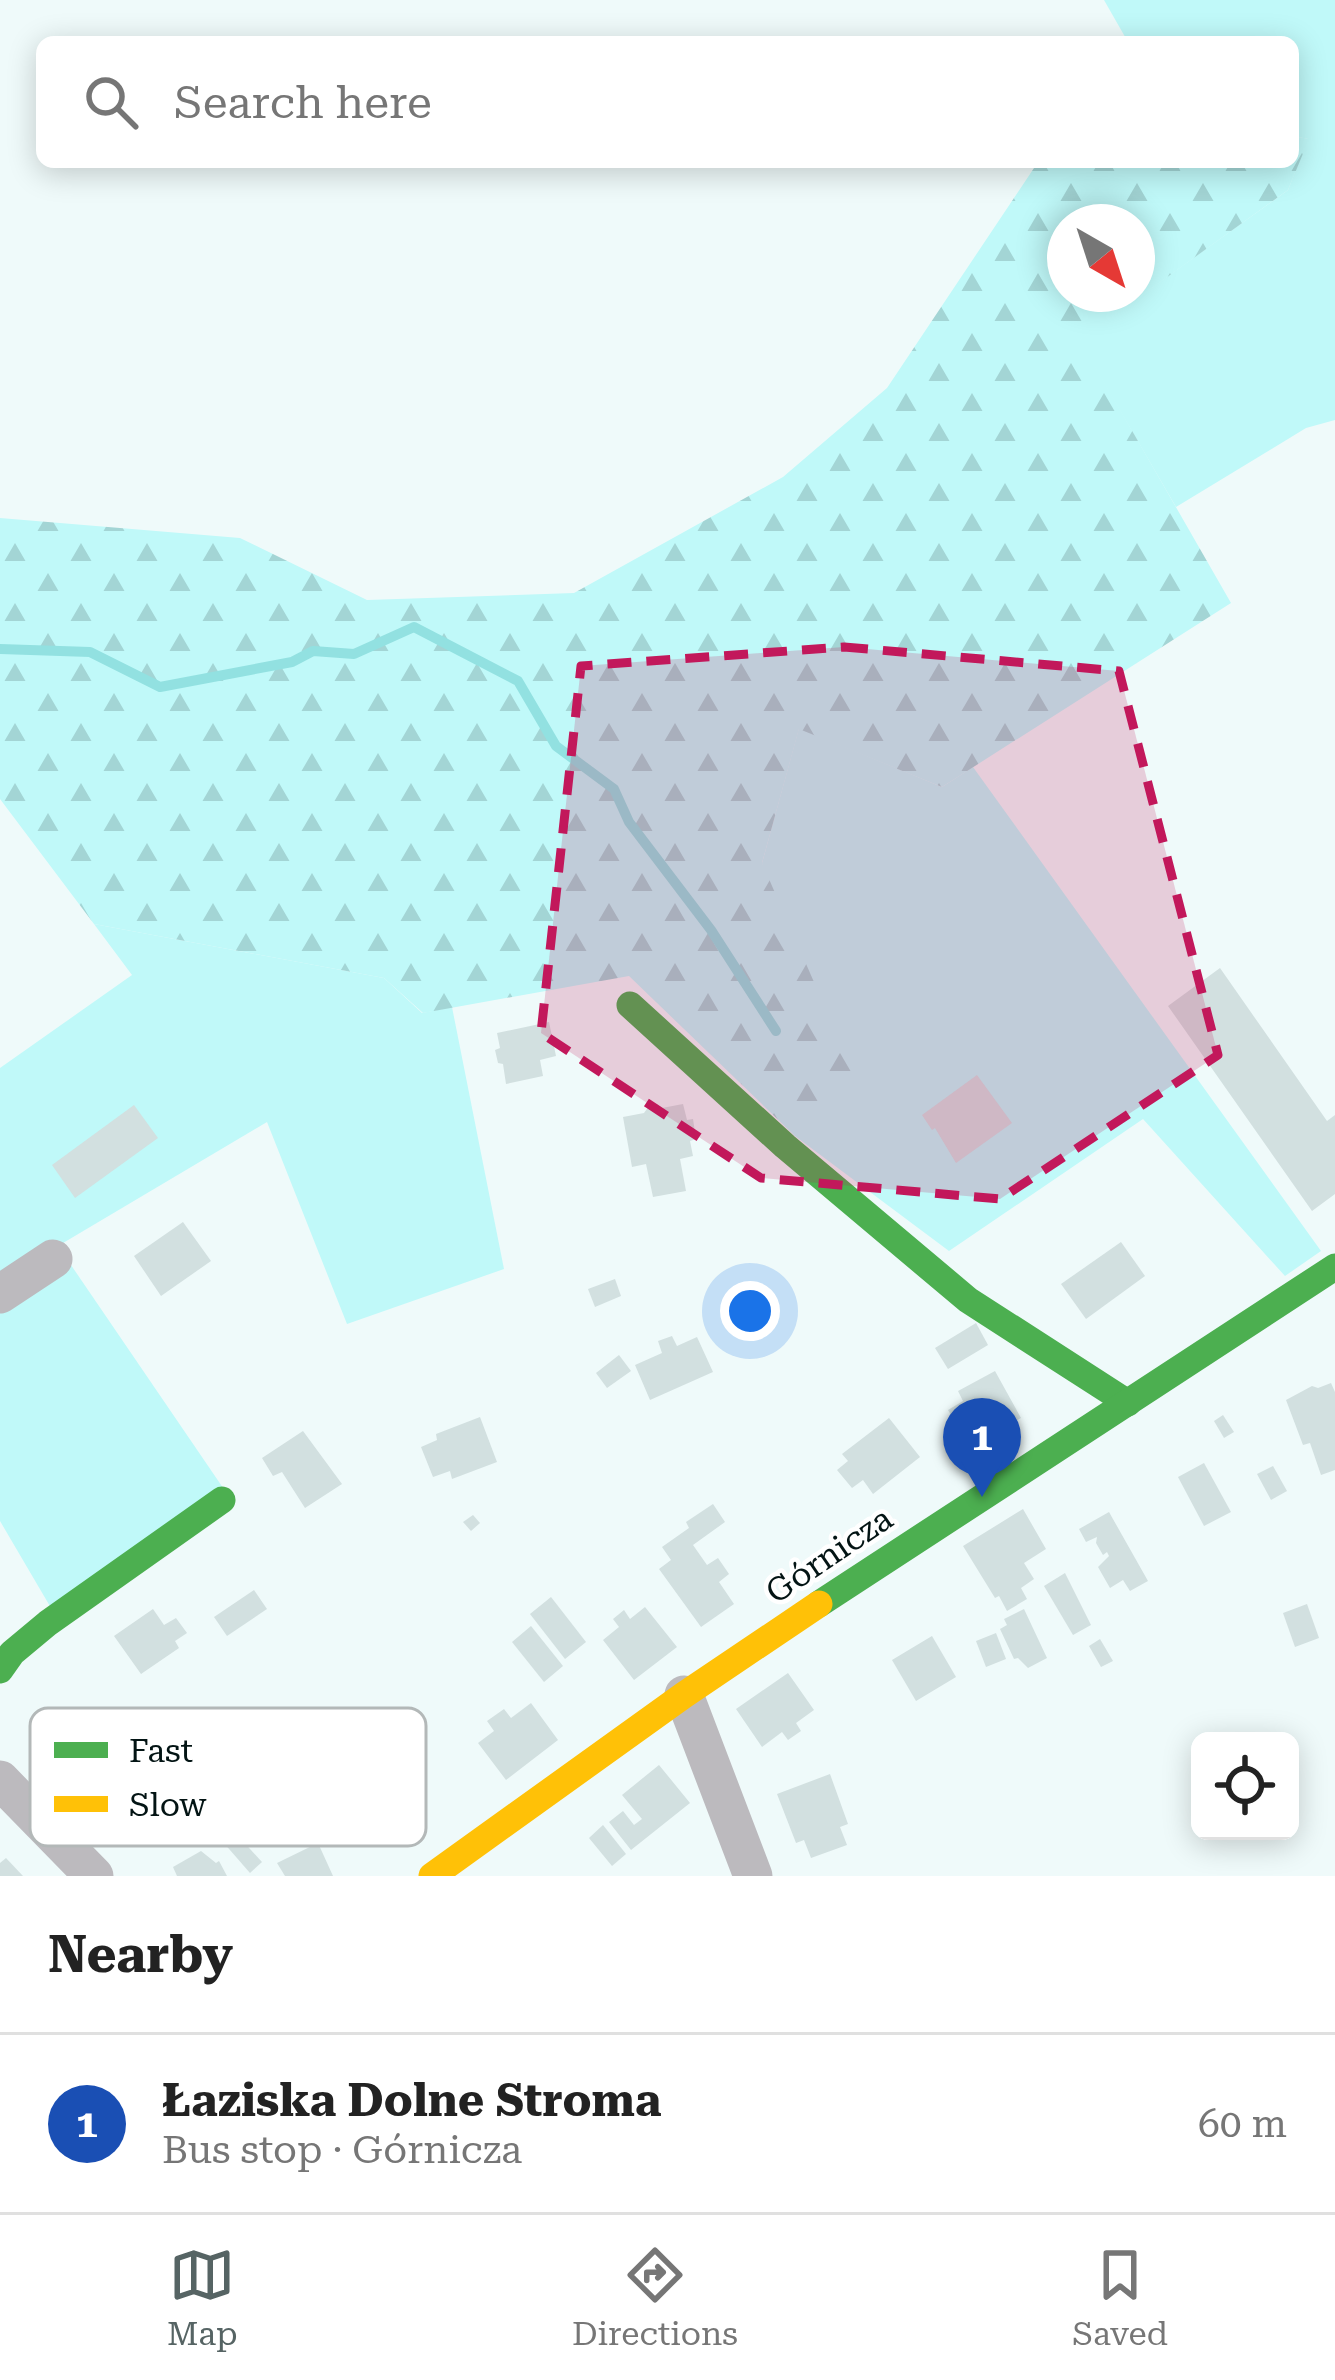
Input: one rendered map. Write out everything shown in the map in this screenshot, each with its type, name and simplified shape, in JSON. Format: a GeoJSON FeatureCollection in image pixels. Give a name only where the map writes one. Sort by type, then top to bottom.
{"type":"FeatureCollection","features":[{"type":"Feature","properties":{"kind":"street"},"geometry":{"type":"LineString","coordinates":[[630,1005],[785,1146],[968,1300],[1128,1403]]}},
{"type":"Feature","properties":{"kind":"street"},"geometry":{"type":"LineString","coordinates":[[0,1294],[52,1258]]}},
{"type":"Feature","properties":{"kind":"street","name":"Górnicza"},"geometry":{"type":"LineString","coordinates":[[432,1876],[684,1695],[1335,1268]]}},
{"type":"Feature","properties":{"kind":"street"},"geometry":{"type":"LineString","coordinates":[[0,1670],[48,1623],[222,1500]]}},
{"type":"Feature","properties":{"kind":"street"},"geometry":{"type":"LineString","coordinates":[[684,1695],[753,1876]]}},
{"type":"Feature","properties":{"kind":"street"},"geometry":{"type":"LineString","coordinates":[[0,1780],[30,1811]]}},
{"type":"Feature","properties":{"kind":"street"},"geometry":{"type":"LineString","coordinates":[[65,1846],[94,1876]]}},
{"type":"Feature","properties":{"kind":"highlighted area"},"geometry":{"type":"Polygon","coordinates":[[[844,647],[1119,671],[1218,1055],[1000,1199],[761,1178],[541,1033],[581,666],[844,647]]]}},
{"type":"Feature","properties":{"kind":"green space"},"geometry":{"type":"Polygon","coordinates":[[[1104,0],[1335,0],[1335,420],[1306,428],[1176,507],[1079,340],[1118,312],[1155,312],[1155,285],[1288,190],[1308,139],[1299,137],[1299,36],[1125,36],[1104,0]]]}},
{"type":"Feature","properties":{"kind":"green space"},"geometry":{"type":"Polygon","coordinates":[[[1299,137],[1309,139],[1299,163],[1299,137]]]}},
{"type":"Feature","properties":{"kind":"green space"},"geometry":{"type":"Polygon","coordinates":[[[1034,168],[1297,168],[1288,190],[1155,286],[1155,204],[1047,204],[1047,312],[1119,312],[1080,340],[1231,603],[942,787],[799,729],[762,863],[862,1092],[795,1136],[629,976],[423,1013],[384,978],[94,924],[0,799],[0,518],[240,538],[367,600],[574,593],[783,477],[887,388],[1034,168]]]}},
{"type":"Feature","properties":{"kind":"green space"},"geometry":{"type":"Polygon","coordinates":[[[799,728],[942,787],[973,767],[1321,1251],[1285,1276],[1143,1119],[949,1251],[795,1136],[762,863],[799,728]]]}},
{"type":"Feature","properties":{"kind":"green space"},"geometry":{"type":"Polygon","coordinates":[[[94,924],[384,978],[422,1013],[452,1007],[504,1269],[347,1324],[267,1122],[58,1246],[232,1501],[61,1625],[0,1521],[0,1068],[132,975],[94,924]]]}},
{"type":"Feature","properties":{"kind":"building"},"geometry":{"type":"Polygon","coordinates":[[[1220,968],[1327,1121],[1335,1115],[1335,1194],[1312,1211],[1168,1006],[1220,968]]]}},
{"type":"Feature","properties":{"kind":"building"},"geometry":{"type":"Polygon","coordinates":[[[549,1022],[556,1056],[540,1060],[543,1076],[506,1084],[495,1050],[500,1048],[497,1033],[549,1022]]]}},
{"type":"Feature","properties":{"kind":"building"},"geometry":{"type":"Polygon","coordinates":[[[977,1075],[1012,1123],[956,1163],[922,1115],[977,1075]]]}},
{"type":"Feature","properties":{"kind":"building"},"geometry":{"type":"Polygon","coordinates":[[[657,1104],[662,1108],[683,1104],[687,1120],[693,1119],[696,1139],[690,1141],[693,1156],[680,1159],[686,1191],[653,1197],[646,1164],[632,1167],[623,1117],[644,1113],[657,1104]]]}},
{"type":"Feature","properties":{"kind":"building"},"geometry":{"type":"Polygon","coordinates":[[[134,1105],[158,1138],[75,1198],[52,1165],[134,1105]]]}},
{"type":"Feature","properties":{"kind":"building"},"geometry":{"type":"Polygon","coordinates":[[[183,1222],[211,1261],[161,1296],[134,1256],[183,1222]]]}},
{"type":"Feature","properties":{"kind":"building"},"geometry":{"type":"Polygon","coordinates":[[[1121,1242],[1145,1276],[1086,1319],[1061,1284],[1121,1242]]]}},
{"type":"Feature","properties":{"kind":"building"},"geometry":{"type":"Polygon","coordinates":[[[615,1279],[621,1296],[595,1307],[588,1289],[615,1279]]]}},
{"type":"Feature","properties":{"kind":"building"},"geometry":{"type":"Polygon","coordinates":[[[976,1323],[988,1345],[948,1369],[935,1348],[976,1323]]]}},
{"type":"Feature","properties":{"kind":"building"},"geometry":{"type":"Polygon","coordinates":[[[672,1336],[677,1346],[697,1337],[713,1372],[650,1400],[635,1365],[662,1353],[658,1341],[672,1336]]]}},
{"type":"Feature","properties":{"kind":"building"},"geometry":{"type":"Polygon","coordinates":[[[619,1355],[631,1371],[607,1388],[596,1373],[619,1355]]]}},
{"type":"Feature","properties":{"kind":"building"},"geometry":{"type":"Polygon","coordinates":[[[995,1371],[1021,1418],[970,1446],[948,1410],[963,1401],[958,1391],[995,1371]]]}},
{"type":"Feature","properties":{"kind":"building"},"geometry":{"type":"Polygon","coordinates":[[[1331,1383],[1335,1470],[1321,1475],[1310,1443],[1303,1445],[1286,1400],[1312,1386],[1331,1383]]]}},
{"type":"Feature","properties":{"kind":"building"},"geometry":{"type":"Polygon","coordinates":[[[1223,1415],[1234,1432],[1224,1438],[1214,1421],[1223,1415]]]}},
{"type":"Feature","properties":{"kind":"building"},"geometry":{"type":"Polygon","coordinates":[[[480,1417],[497,1462],[452,1479],[450,1471],[433,1477],[421,1447],[437,1440],[436,1434],[480,1417]]]}},
{"type":"Feature","properties":{"kind":"building"},"geometry":{"type":"Polygon","coordinates":[[[889,1418],[920,1457],[873,1494],[863,1480],[852,1488],[837,1470],[848,1461],[842,1454],[889,1418]]]}},
{"type":"Feature","properties":{"kind":"building"},"geometry":{"type":"Polygon","coordinates":[[[303,1431],[342,1484],[305,1508],[282,1472],[273,1476],[262,1458],[303,1431]]]}},
{"type":"Feature","properties":{"kind":"building"},"geometry":{"type":"Polygon","coordinates":[[[1204,1463],[1231,1512],[1204,1526],[1178,1477],[1204,1463]]]}},
{"type":"Feature","properties":{"kind":"building"},"geometry":{"type":"Polygon","coordinates":[[[1273,1466],[1287,1491],[1271,1500],[1257,1474],[1273,1466]]]}},
{"type":"Feature","properties":{"kind":"building"},"geometry":{"type":"Polygon","coordinates":[[[713,1504],[725,1522],[693,1545],[707,1565],[718,1558],[729,1574],[719,1582],[734,1604],[701,1627],[659,1569],[671,1560],[662,1547],[689,1528],[686,1522],[713,1504]]]}},
{"type":"Feature","properties":{"kind":"building"},"geometry":{"type":"Polygon","coordinates":[[[1023,1509],[1046,1549],[1024,1563],[1034,1579],[1021,1588],[1027,1599],[1007,1611],[963,1546],[1023,1509]]]}},
{"type":"Feature","properties":{"kind":"building"},"geometry":{"type":"Polygon","coordinates":[[[1109,1512],[1148,1581],[1130,1591],[1123,1580],[1110,1588],[1098,1567],[1109,1556],[1107,1552],[1103,1555],[1097,1537],[1086,1542],[1079,1529],[1109,1512]]]}},
{"type":"Feature","properties":{"kind":"building"},"geometry":{"type":"Polygon","coordinates":[[[473,1515],[480,1523],[471,1531],[463,1522],[473,1515]]]}},
{"type":"Feature","properties":{"kind":"building"},"geometry":{"type":"Polygon","coordinates":[[[1065,1573],[1091,1625],[1073,1635],[1044,1586],[1065,1573]]]}},
{"type":"Feature","properties":{"kind":"building"},"geometry":{"type":"Polygon","coordinates":[[[254,1590],[267,1609],[227,1636],[214,1617],[254,1590]]]}},
{"type":"Feature","properties":{"kind":"building"},"geometry":{"type":"Polygon","coordinates":[[[551,1597],[586,1642],[565,1659],[530,1614],[551,1597]]]}},
{"type":"Feature","properties":{"kind":"building"},"geometry":{"type":"Polygon","coordinates":[[[1307,1604],[1319,1638],[1295,1647],[1283,1613],[1307,1604]]]}},
{"type":"Feature","properties":{"kind":"building"},"geometry":{"type":"Polygon","coordinates":[[[645,1607],[677,1647],[634,1680],[603,1640],[619,1627],[613,1619],[624,1610],[630,1619],[645,1607]]]}},
{"type":"Feature","properties":{"kind":"building"},"geometry":{"type":"Polygon","coordinates":[[[153,1609],[164,1625],[176,1618],[187,1633],[175,1641],[179,1648],[141,1674],[114,1636],[153,1609]]]}},
{"type":"Feature","properties":{"kind":"building"},"geometry":{"type":"Polygon","coordinates":[[[1024,1609],[1047,1658],[1028,1668],[1014,1659],[1000,1629],[1007,1625],[1004,1619],[1024,1609]]]}},
{"type":"Feature","properties":{"kind":"building"},"geometry":{"type":"Polygon","coordinates":[[[531,1626],[563,1666],[544,1682],[512,1642],[531,1626]]]}},
{"type":"Feature","properties":{"kind":"building"},"geometry":{"type":"Polygon","coordinates":[[[996,1633],[1006,1659],[986,1667],[976,1641],[996,1633]]]}},
{"type":"Feature","properties":{"kind":"building"},"geometry":{"type":"Polygon","coordinates":[[[932,1636],[956,1677],[916,1701],[892,1660],[932,1636]]]}},
{"type":"Feature","properties":{"kind":"building"},"geometry":{"type":"Polygon","coordinates":[[[1100,1639],[1113,1661],[1101,1667],[1089,1646],[1100,1639]]]}},
{"type":"Feature","properties":{"kind":"building"},"geometry":{"type":"Polygon","coordinates":[[[788,1673],[814,1710],[796,1723],[801,1731],[788,1740],[782,1732],[762,1747],[736,1709],[788,1673]]]}},
{"type":"Feature","properties":{"kind":"building"},"geometry":{"type":"Polygon","coordinates":[[[531,1703],[558,1740],[506,1780],[478,1743],[494,1731],[487,1721],[504,1709],[511,1718],[531,1703]]]}},
{"type":"Feature","properties":{"kind":"building"},"geometry":{"type":"Polygon","coordinates":[[[659,1765],[690,1803],[631,1850],[609,1822],[623,1811],[634,1825],[642,1819],[622,1795],[659,1765]]]}},
{"type":"Feature","properties":{"kind":"building"},"geometry":{"type":"Polygon","coordinates":[[[830,1774],[848,1824],[840,1827],[847,1845],[811,1858],[804,1840],[796,1843],[777,1794],[830,1774]]]}},
{"type":"Feature","properties":{"kind":"building"},"geometry":{"type":"Polygon","coordinates":[[[603,1825],[626,1854],[612,1866],[589,1838],[603,1825]]]}},
{"type":"Feature","properties":{"kind":"building"},"geometry":{"type":"Polygon","coordinates":[[[226,1846],[247,1846],[262,1862],[250,1873],[226,1846]]]}},
{"type":"Feature","properties":{"kind":"building"},"geometry":{"type":"Polygon","coordinates":[[[319,1846],[333,1876],[285,1876],[277,1863],[319,1846]]]}},
{"type":"Feature","properties":{"kind":"building"},"geometry":{"type":"Polygon","coordinates":[[[201,1851],[219,1861],[227,1876],[177,1876],[173,1867],[201,1851]]]}},
{"type":"Feature","properties":{"kind":"building"},"geometry":{"type":"Polygon","coordinates":[[[6,1858],[23,1876],[0,1876],[0,1863],[6,1858]]]}},
{"type":"Feature","properties":{"kind":"waterway"},"geometry":{"type":"LineString","coordinates":[[0,649],[90,652],[160,687],[292,662],[313,651],[354,654],[414,627],[518,681],[556,746],[614,789],[629,822],[711,930],[776,1031]]}},
{"type":"Feature","properties":{"kind":"traffic: fast"},"geometry":{"type":"LineString","coordinates":[[630,1005],[785,1146],[968,1300],[1128,1403]]}},
{"type":"Feature","properties":{"kind":"traffic: fast"},"geometry":{"type":"LineString","coordinates":[[819,1604],[1335,1267]]}},
{"type":"Feature","properties":{"kind":"traffic: fast"},"geometry":{"type":"LineString","coordinates":[[0,1670],[12,1653],[48,1623],[222,1500]]}},
{"type":"Feature","properties":{"kind":"traffic: slow"},"geometry":{"type":"LineString","coordinates":[[432,1876],[819,1604]]}},
{"type":"Feature","properties":{"kind":"place","name":"Łaziska Dolne Stroma"},"geometry":{"type":"Point","coordinates":[982,1497]}}]}
